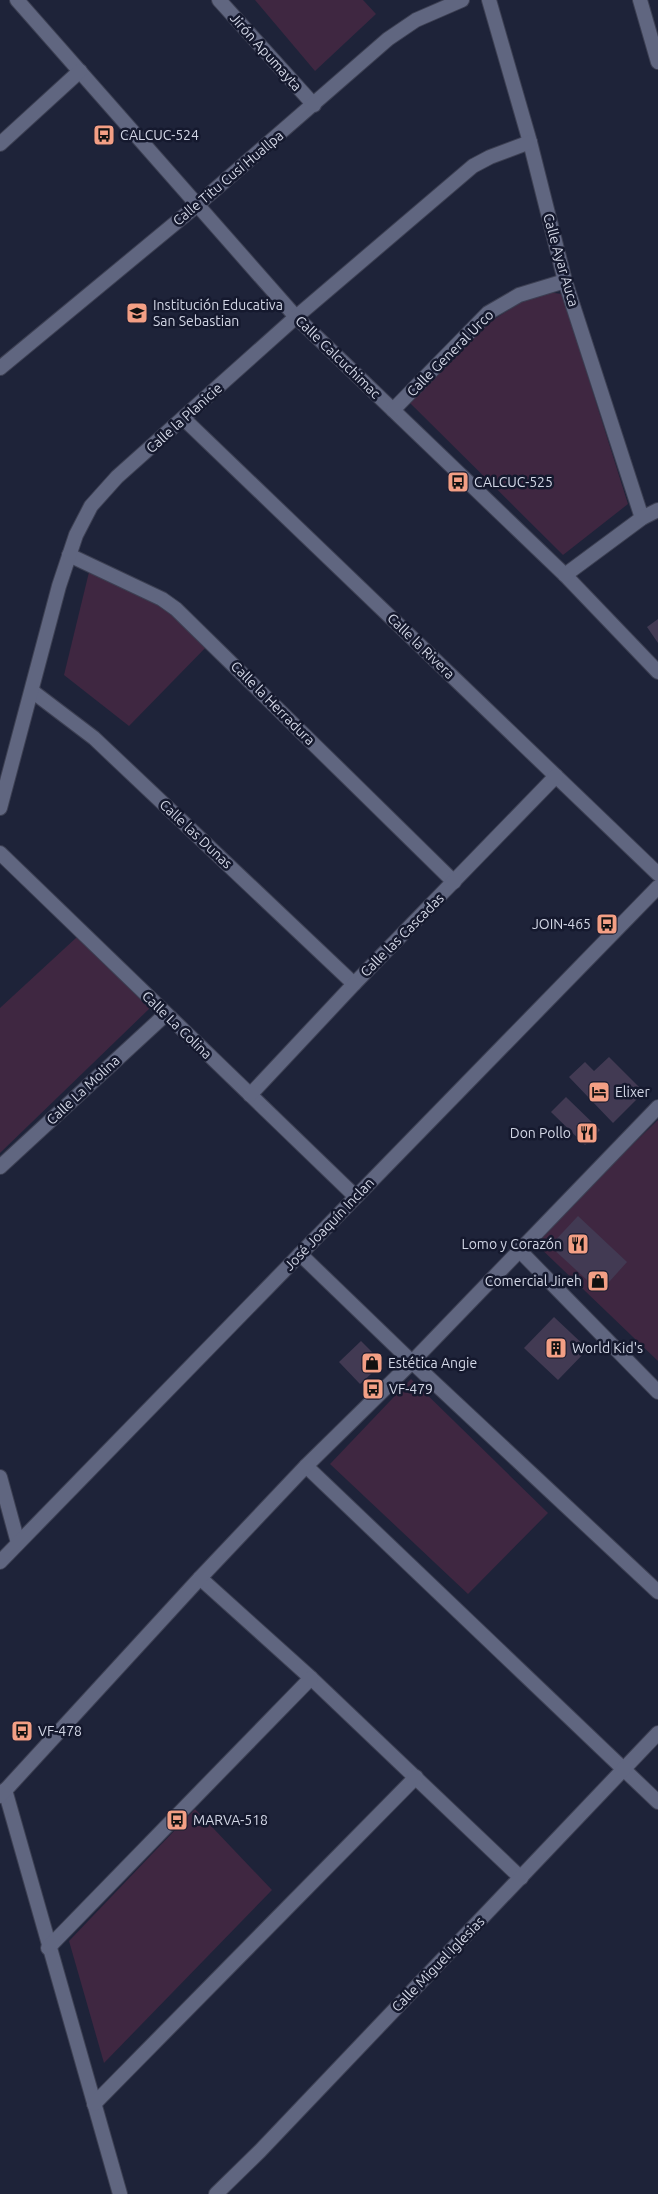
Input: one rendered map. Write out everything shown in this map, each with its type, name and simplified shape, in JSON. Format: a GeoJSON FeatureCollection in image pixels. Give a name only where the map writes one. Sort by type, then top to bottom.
{"type":"FeatureCollection","features":[{"type":"Feature","properties":{"kind":"street","name":"Calle Calcuchimac"},"geometry":{"type":"LineString","coordinates":[[17,0],[196,206],[296,317],[565,575],[658,672]]}},
{"type":"Feature","properties":{"kind":"street","name":"Jirón Apumayta"},"geometry":{"type":"LineString","coordinates":[[219,0],[314,104]]}},
{"type":"Feature","properties":{"kind":"street","name":"Calle Titu Cusi Huallpa"},"geometry":{"type":"LineString","coordinates":[[0,368],[196,206],[388,39],[416,20],[462,0]]}},
{"type":"Feature","properties":{"kind":"street","name":"Calle Ayar Auca"},"geometry":{"type":"LineString","coordinates":[[489,0],[530,142],[566,281],[642,518]]}},
{"type":"Feature","properties":{"kind":"street"},"geometry":{"type":"LineString","coordinates":[[640,0],[658,62]]}},
{"type":"Feature","properties":{"kind":"street"},"geometry":{"type":"LineString","coordinates":[[0,144],[80,71]]}},
{"type":"Feature","properties":{"kind":"street","name":"Calle la Planicie"},"geometry":{"type":"LineString","coordinates":[[0,808],[69,555],[82,521],[102,492],[296,317],[473,166],[490,157],[530,142]]}},
{"type":"Feature","properties":{"kind":"street","name":"Calle General Urco"},"geometry":{"type":"LineString","coordinates":[[393,410],[488,312],[519,295],[566,281]]}},
{"type":"Feature","properties":{"kind":"street","name":"Calle la Rivera"},"geometry":{"type":"LineString","coordinates":[[183,418],[658,874]]}},
{"type":"Feature","properties":{"kind":"street"},"geometry":{"type":"LineString","coordinates":[[565,575],[642,518],[658,510]]}},
{"type":"Feature","properties":{"kind":"street","name":"Calle la Herradura"},"geometry":{"type":"LineString","coordinates":[[69,555],[162,599],[176,609],[454,882]]}},
{"type":"Feature","properties":{"kind":"street","name":"Calle las Dunas"},"geometry":{"type":"LineString","coordinates":[[32,691],[94,738],[354,984]]}},
{"type":"Feature","properties":{"kind":"street","name":"Calle las Cascadas"},"geometry":{"type":"LineString","coordinates":[[250,1095],[354,984],[556,776]]}},
{"type":"Feature","properties":{"kind":"street","name":"Calle La Colina"},"geometry":{"type":"LineString","coordinates":[[0,853],[355,1196]]}},
{"type":"Feature","properties":{"kind":"street","name":"José Joaquín Inclan"},"geometry":{"type":"LineString","coordinates":[[0,1562],[658,887]]}},
{"type":"Feature","properties":{"kind":"street","name":"Calle La Molina"},"geometry":{"type":"LineString","coordinates":[[0,1167],[166,1014]]}},
{"type":"Feature","properties":{"kind":"street"},"geometry":{"type":"LineString","coordinates":[[120,2194],[3,1793],[200,1578],[306,1466],[412,1362],[658,1106]]}},
{"type":"Feature","properties":{"kind":"street"},"geometry":{"type":"LineString","coordinates":[[520,1251],[658,1392]]}},
{"type":"Feature","properties":{"kind":"street"},"geometry":{"type":"LineString","coordinates":[[300,1254],[412,1362],[658,1592]]}},
{"type":"Feature","properties":{"kind":"street"},"geometry":{"type":"LineString","coordinates":[[306,1466],[658,1802]]}},
{"type":"Feature","properties":{"kind":"street"},"geometry":{"type":"LineString","coordinates":[[0,1478],[18,1543]]}},
{"type":"Feature","properties":{"kind":"street"},"geometry":{"type":"LineString","coordinates":[[200,1578],[416,1776],[521,1878]]}},
{"type":"Feature","properties":{"kind":"street"},"geometry":{"type":"LineString","coordinates":[[48,1948],[311,1678]]}},
{"type":"Feature","properties":{"kind":"street","name":"Calle Miguel Iglesias"},"geometry":{"type":"LineString","coordinates":[[216,2194],[658,1733]]}},
{"type":"Feature","properties":{"kind":"street"},"geometry":{"type":"LineString","coordinates":[[94,2104],[416,1776]]}},
{"type":"Feature","properties":{"kind":"shaded area"},"geometry":{"type":"Polygon","coordinates":[[[255,0],[363,0],[376,14],[315,71],[255,0]]]}},
{"type":"Feature","properties":{"kind":"shaded area"},"geometry":{"type":"Polygon","coordinates":[[[539,291],[562,294],[628,504],[563,555],[410,403],[477,330],[539,291]]]}},
{"type":"Feature","properties":{"kind":"shaded area"},"geometry":{"type":"Polygon","coordinates":[[[90,568],[141,584],[212,641],[129,726],[64,675],[90,568]]]}},
{"type":"Feature","properties":{"kind":"shaded area"},"geometry":{"type":"Polygon","coordinates":[[[77,937],[150,1008],[0,1153],[0,1008],[77,937]]]}},
{"type":"Feature","properties":{"kind":"shaded area"},"geometry":{"type":"Polygon","coordinates":[[[658,1120],[658,1361],[533,1241],[658,1120]]]}},
{"type":"Feature","properties":{"kind":"shaded area"},"geometry":{"type":"Polygon","coordinates":[[[411,1379],[548,1513],[468,1594],[330,1464],[411,1379]]]}},
{"type":"Feature","properties":{"kind":"shaded area"},"geometry":{"type":"Polygon","coordinates":[[[195,1809],[272,1890],[104,2063],[69,1941],[195,1809]]]}},
{"type":"Feature","properties":{"kind":"building"},"geometry":{"type":"Polygon","coordinates":[[[658,619],[658,643],[647,627],[658,619]]]}},
{"type":"Feature","properties":{"kind":"building"},"geometry":{"type":"Polygon","coordinates":[[[609,1057],[644,1092],[613,1123],[569,1077],[585,1062],[594,1071],[609,1057]]]}},
{"type":"Feature","properties":{"kind":"building"},"geometry":{"type":"Polygon","coordinates":[[[566,1097],[600,1130],[585,1145],[551,1112],[566,1097]]]}},
{"type":"Feature","properties":{"kind":"building"},"geometry":{"type":"Polygon","coordinates":[[[578,1216],[627,1262],[600,1292],[550,1246],[578,1216]]]}},
{"type":"Feature","properties":{"kind":"building","name":"World Kid's"},"geometry":{"type":"Polygon","coordinates":[[[554,1317],[588,1349],[558,1380],[524,1348],[554,1317]]]}},
{"type":"Feature","properties":{"kind":"building"},"geometry":{"type":"Polygon","coordinates":[[[361,1341],[383,1363],[360,1384],[339,1362],[361,1341]]]}},
{"type":"Feature","properties":{"kind":"place","name":"CALCUC-524"},"geometry":{"type":"Point","coordinates":[104,135]}},
{"type":"Feature","properties":{"kind":"place","name":"Institución Educativa San Sebastian"},"geometry":{"type":"Point","coordinates":[137,313]}},
{"type":"Feature","properties":{"kind":"place","name":"CALCUC-525"},"geometry":{"type":"Point","coordinates":[458,482]}},
{"type":"Feature","properties":{"kind":"place","name":"JOIN-465"},"geometry":{"type":"Point","coordinates":[607,924]}},
{"type":"Feature","properties":{"kind":"place","name":"Elixer"},"geometry":{"type":"Point","coordinates":[599,1092]}},
{"type":"Feature","properties":{"kind":"place","name":"Don Pollo"},"geometry":{"type":"Point","coordinates":[587,1133]}},
{"type":"Feature","properties":{"kind":"place","name":"Lomo y Corazón"},"geometry":{"type":"Point","coordinates":[578,1244]}},
{"type":"Feature","properties":{"kind":"place","name":"Comercial Jireh"},"geometry":{"type":"Point","coordinates":[598,1281]}},
{"type":"Feature","properties":{"kind":"place","name":"World Kid's"},"geometry":{"type":"Point","coordinates":[556,1348]}},
{"type":"Feature","properties":{"kind":"place","name":"Estética Angie"},"geometry":{"type":"Point","coordinates":[372,1363]}},
{"type":"Feature","properties":{"kind":"place","name":"VF-479"},"geometry":{"type":"Point","coordinates":[373,1389]}},
{"type":"Feature","properties":{"kind":"place","name":"VF-478"},"geometry":{"type":"Point","coordinates":[22,1731]}},
{"type":"Feature","properties":{"kind":"place","name":"MARVA-518"},"geometry":{"type":"Point","coordinates":[177,1820]}}]}
